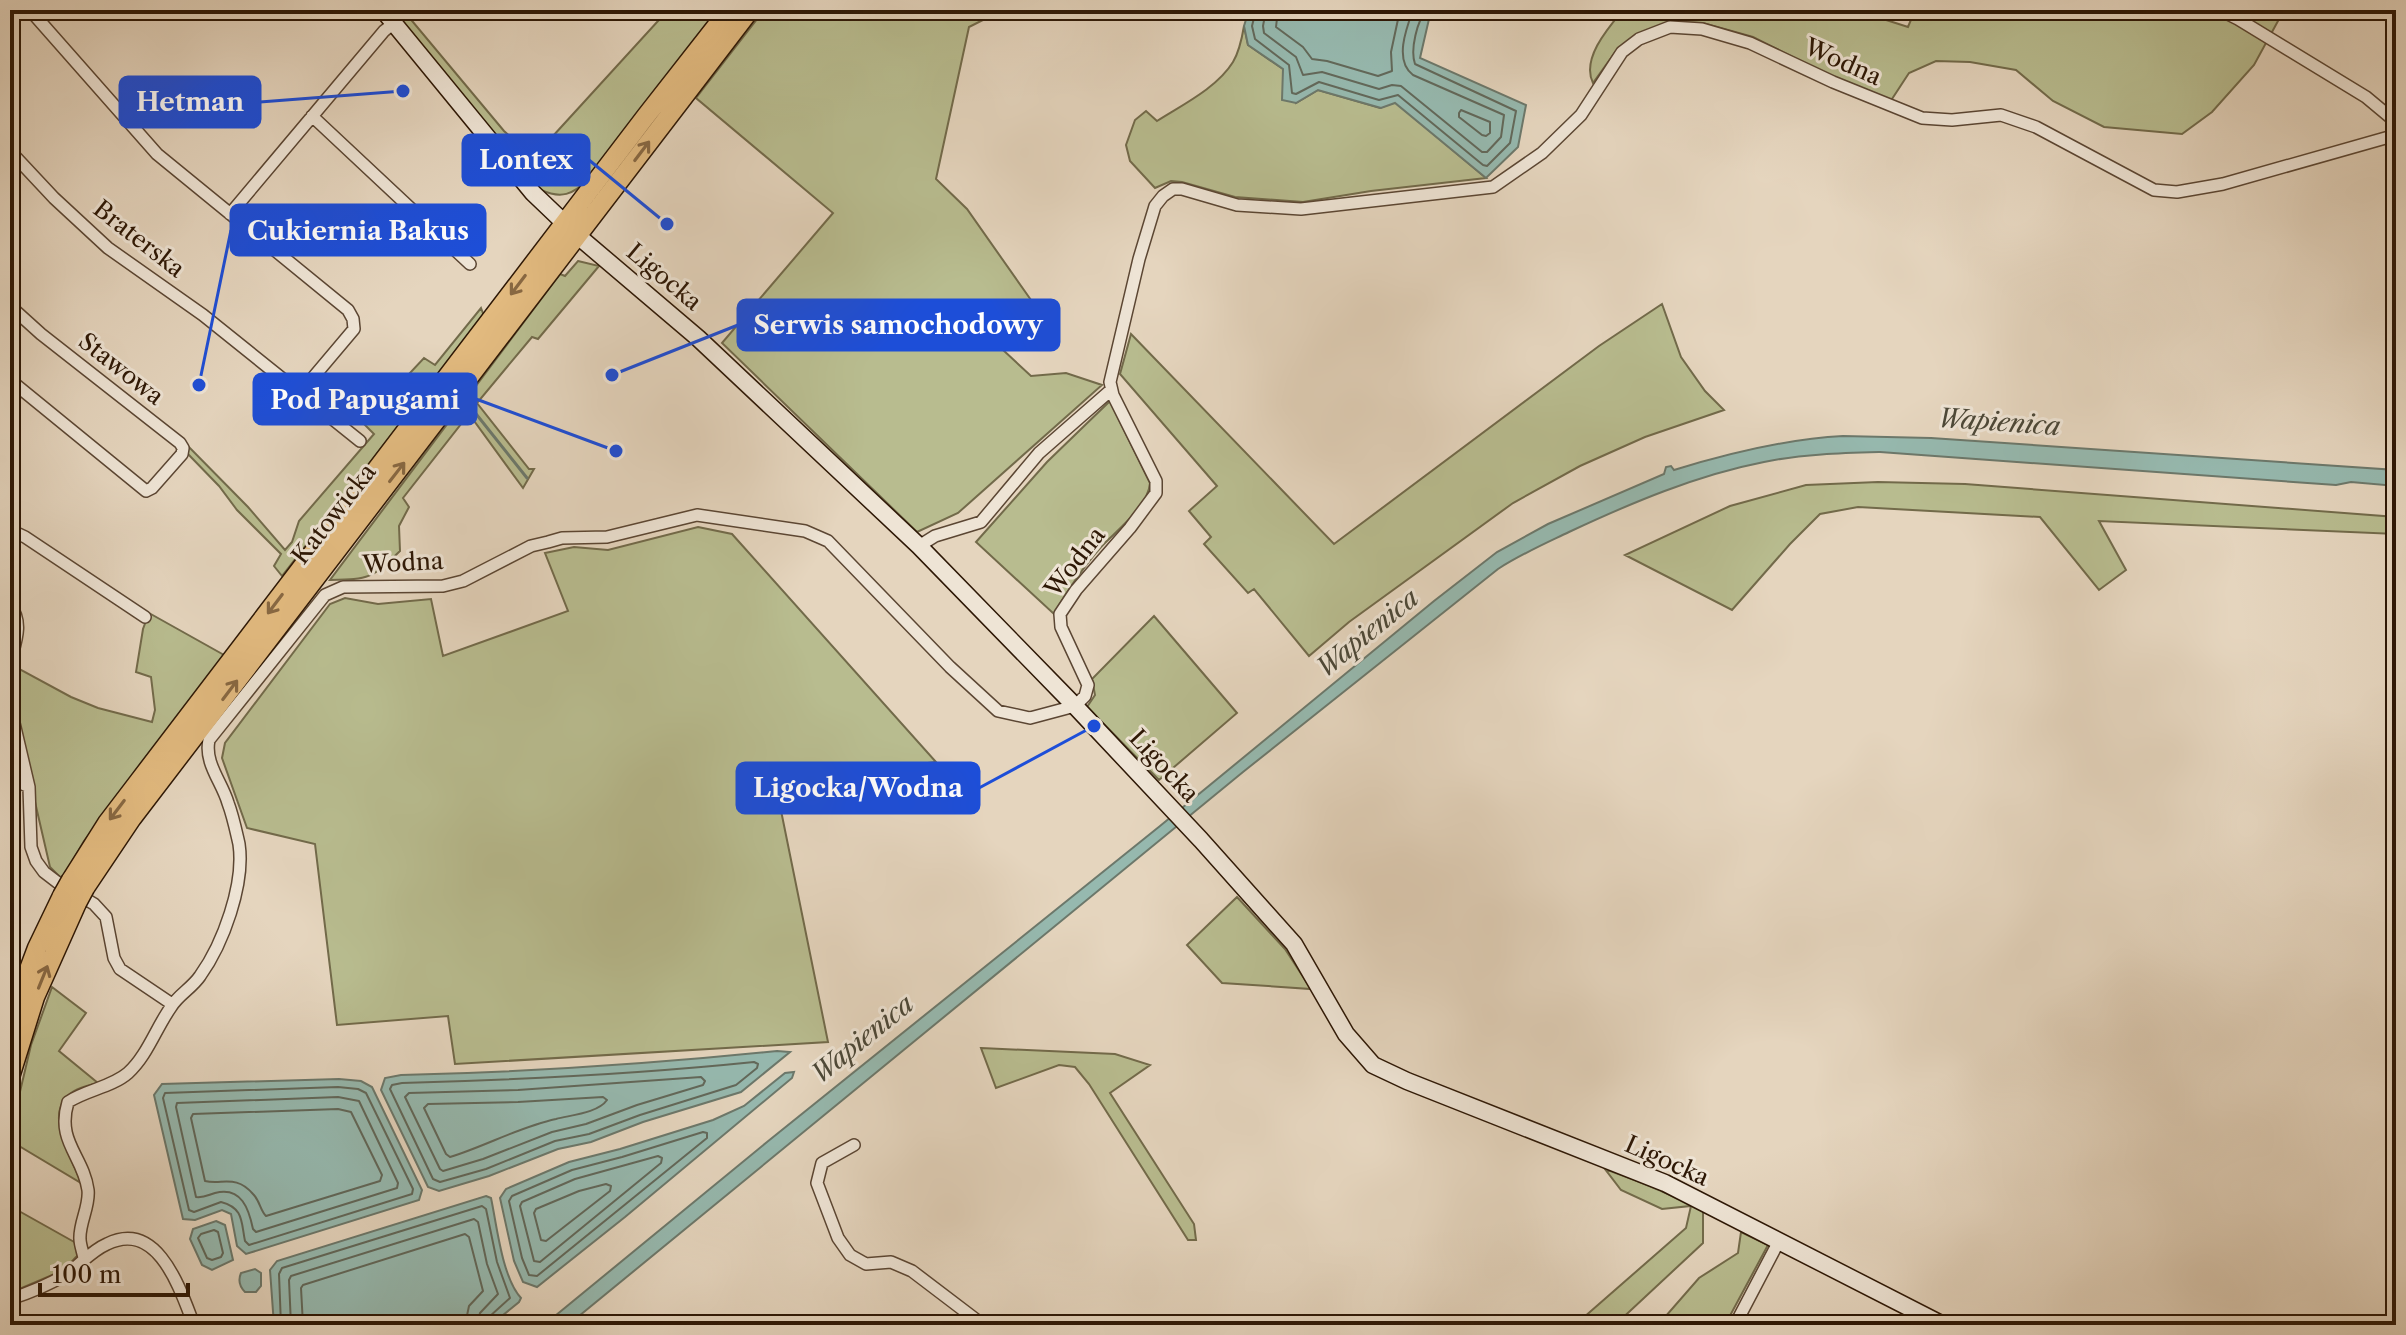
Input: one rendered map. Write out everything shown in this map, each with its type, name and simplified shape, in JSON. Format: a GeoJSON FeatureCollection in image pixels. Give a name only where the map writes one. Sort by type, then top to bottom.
{"type":"FeatureCollection","features":[{"type":"Feature","properties":{"kind":"main road","name":"Katowicka"},"geometry":{"type":"LineString","coordinates":[[10,1020],[37,948],[74,892],[572,230],[729,10]]}},
{"type":"Feature","properties":{"kind":"main road","name":"Katowicka"},"geometry":{"type":"LineString","coordinates":[[572,230],[750,10]]}},
{"type":"Feature","properties":{"kind":"main road","name":"Katowicka"},"geometry":{"type":"LineString","coordinates":[[10,1077],[35,997],[74,892]]}},
{"type":"Feature","properties":{"kind":"street"},"geometry":{"type":"LineString","coordinates":[[30,10],[157,154],[348,310],[354,329],[300,393]]}},
{"type":"Feature","properties":{"kind":"street"},"geometry":{"type":"LineString","coordinates":[[2220,10],[2366,97],[2396,125]]}},
{"type":"Feature","properties":{"kind":"street"},"geometry":{"type":"LineString","coordinates":[[230,214],[386,28],[388,16]]}},
{"type":"Feature","properties":{"kind":"street","name":"Ligocka"},"geometry":{"type":"LineString","coordinates":[[388,16],[523,182],[572,230],[698,338],[919,546],[1075,706],[1294,944],[1346,1034],[1373,1065],[1665,1183],[1943,1325]]}},
{"type":"Feature","properties":{"kind":"street","name":"Wodna"},"geometry":{"type":"LineString","coordinates":[[84,1258],[80,1239],[89,1195],[86,1180],[67,1138],[63,1117],[68,1102],[81,1093],[107,1085],[127,1074],[144,1052],[172,1004],[199,977],[216,948],[237,893],[239,846],[228,802],[209,760],[209,740],[325,595],[343,587],[443,586],[463,581],[531,546],[562,538],[607,537],[697,515],[805,531],[828,541],[950,667],[998,711],[1030,718],[1075,706],[1085,696],[1088,685],[1061,627],[1060,614],[1156,493],[1156,481],[1111,390],[1110,382],[1155,206],[1173,189],[1237,205],[1301,209],[1493,187],[1542,153],[1581,115],[1622,52],[1639,39],[1670,27],[1702,29],[1750,43],[1833,82],[1922,118],[1952,120],[2001,115],[2036,127],[2154,190],[2177,192],[2223,184],[2396,135]]}},
{"type":"Feature","properties":{"kind":"street"},"geometry":{"type":"LineString","coordinates":[[312,116],[470,264]]}},
{"type":"Feature","properties":{"kind":"street","name":"Braterska"},"geometry":{"type":"LineString","coordinates":[[10,151],[54,198],[108,248],[203,315],[360,441]]}},
{"type":"Feature","properties":{"kind":"street","name":"Stawowa"},"geometry":{"type":"LineString","coordinates":[[10,306],[180,443],[182,454],[146,491],[10,380]]}},
{"type":"Feature","properties":{"kind":"street"},"geometry":{"type":"LineString","coordinates":[[919,546],[935,536],[981,522],[1039,453],[1111,390]]}},
{"type":"Feature","properties":{"kind":"street"},"geometry":{"type":"LineString","coordinates":[[10,530],[145,617]]}},
{"type":"Feature","properties":{"kind":"street"},"geometry":{"type":"LineString","coordinates":[[10,605],[17,614],[19,625],[10,663]]}},
{"type":"Feature","properties":{"kind":"street"},"geometry":{"type":"LineString","coordinates":[[10,706],[29,787],[31,847],[36,861],[50,877],[94,904],[106,917],[114,958],[120,969],[172,1004]]}},
{"type":"Feature","properties":{"kind":"street"},"geometry":{"type":"LineString","coordinates":[[10,778],[29,787]]}},
{"type":"Feature","properties":{"kind":"street"},"geometry":{"type":"LineString","coordinates":[[854,1145],[822,1163],[817,1183],[838,1238],[850,1255],[866,1264],[891,1262],[912,1271],[983,1325]]}},
{"type":"Feature","properties":{"kind":"street"},"geometry":{"type":"LineString","coordinates":[[10,1299],[68,1273],[84,1258],[107,1244],[124,1238],[139,1240],[160,1255],[178,1283],[194,1325]]}},
{"type":"Feature","properties":{"kind":"street"},"geometry":{"type":"LineString","coordinates":[[1735,1325],[1779,1241]]}},
{"type":"Feature","properties":{"kind":"green space"},"geometry":{"type":"Polygon","coordinates":[[[390,10],[403,10],[504,131],[525,150],[535,142],[542,148],[668,10],[718,10],[588,179],[572,192],[561,195],[541,190],[390,10]]]}},
{"type":"Feature","properties":{"kind":"green space"},"geometry":{"type":"Polygon","coordinates":[[[764,10],[989,10],[985,19],[969,27],[936,179],[967,209],[1031,300],[988,336],[1031,376],[1066,373],[1102,385],[958,513],[917,532],[722,343],[833,213],[696,98],[764,10]]]}},
{"type":"Feature","properties":{"kind":"green space"},"geometry":{"type":"Polygon","coordinates":[[[1623,10],[1866,10],[1908,27],[1915,10],[2284,10],[2254,65],[2212,112],[2182,134],[2104,127],[2053,101],[2016,70],[1970,62],[1936,61],[1909,73],[1890,102],[1753,37],[1703,23],[1669,22],[1616,51],[1593,83],[1590,74],[1593,54],[1623,10]]]}},
{"type":"Feature","properties":{"kind":"green space"},"geometry":{"type":"Polygon","coordinates":[[[1244,26],[1248,45],[1283,69],[1296,103],[1318,90],[1380,108],[1395,102],[1486,178],[1303,202],[1235,197],[1182,182],[1171,181],[1155,188],[1130,161],[1126,145],[1135,120],[1146,111],[1157,121],[1218,80],[1235,58],[1244,26]]]}},
{"type":"Feature","properties":{"kind":"green space"},"geometry":{"type":"Polygon","coordinates":[[[578,261],[599,266],[538,339],[532,337],[477,403],[529,469],[534,469],[523,488],[469,414],[403,498],[409,507],[399,526],[400,551],[369,576],[330,580],[560,274],[565,276],[578,261]]]}},
{"type":"Feature","properties":{"kind":"green space"},"geometry":{"type":"Polygon","coordinates":[[[1662,304],[1681,357],[1705,391],[1724,410],[1645,437],[1580,466],[1513,503],[1349,622],[1309,656],[1254,589],[1248,593],[1204,544],[1211,537],[1189,511],[1217,486],[1120,374],[1131,334],[1334,544],[1599,346],[1662,304]]]}},
{"type":"Feature","properties":{"kind":"green space"},"geometry":{"type":"Polygon","coordinates":[[[481,308],[484,316],[282,576],[274,566],[281,554],[187,453],[186,444],[285,550],[292,542],[299,521],[374,434],[363,423],[424,358],[435,365],[481,308]]]}},
{"type":"Feature","properties":{"kind":"green space"},"geometry":{"type":"Polygon","coordinates":[[[1110,401],[1150,483],[1148,492],[1138,509],[1088,563],[1054,614],[976,542],[1047,462],[1110,401]]]}},
{"type":"Feature","properties":{"kind":"green space"},"geometry":{"type":"Polygon","coordinates":[[[1878,482],[1965,484],[2396,517],[2396,534],[2099,521],[2126,570],[2099,590],[2040,517],[1858,507],[1820,514],[1732,610],[1625,555],[1730,506],[1806,485],[1878,482]]]}},
{"type":"Feature","properties":{"kind":"green space"},"geometry":{"type":"Polygon","coordinates":[[[698,527],[732,534],[936,762],[775,781],[828,1042],[455,1064],[448,1016],[337,1025],[315,844],[247,828],[222,758],[225,743],[330,604],[345,598],[378,604],[431,599],[443,656],[568,611],[545,553],[574,547],[608,550],[698,527]]]}},
{"type":"Feature","properties":{"kind":"green space"},"geometry":{"type":"Polygon","coordinates":[[[149,613],[224,655],[84,841],[62,879],[50,867],[14,711],[14,666],[98,708],[152,722],[155,710],[151,677],[136,672],[143,629],[149,613]]]}},
{"type":"Feature","properties":{"kind":"green space"},"geometry":{"type":"Polygon","coordinates":[[[1154,616],[1237,713],[1159,780],[1087,707],[1095,695],[1092,679],[1154,616]]]}},
{"type":"Feature","properties":{"kind":"green space"},"geometry":{"type":"Polygon","coordinates":[[[1237,897],[1285,949],[1311,989],[1222,983],[1187,945],[1237,897]]]}},
{"type":"Feature","properties":{"kind":"green space"},"geometry":{"type":"Polygon","coordinates":[[[52,987],[86,1013],[59,1051],[98,1083],[74,1091],[64,1100],[60,1110],[62,1135],[81,1183],[19,1146],[10,1181],[10,1134],[31,1045],[52,987]]]}},
{"type":"Feature","properties":{"kind":"green space"},"geometry":{"type":"Polygon","coordinates":[[[981,1048],[1115,1054],[1150,1065],[1110,1093],[1194,1224],[1196,1240],[1188,1240],[1089,1084],[1075,1067],[1059,1065],[996,1088],[981,1048]]]}},
{"type":"Feature","properties":{"kind":"green space"},"geometry":{"type":"Polygon","coordinates":[[[1605,1169],[1703,1211],[1703,1243],[1615,1325],[1575,1325],[1686,1228],[1691,1206],[1662,1209],[1621,1190],[1605,1169]]]}},
{"type":"Feature","properties":{"kind":"green space"},"geometry":{"type":"Polygon","coordinates":[[[10,1206],[76,1243],[77,1256],[64,1270],[10,1293],[10,1206]]]}},
{"type":"Feature","properties":{"kind":"green space"},"geometry":{"type":"Polygon","coordinates":[[[1741,1232],[1768,1245],[1725,1325],[1658,1325],[1699,1278],[1738,1253],[1741,1232]]]}},
{"type":"Feature","properties":{"kind":"water"},"geometry":{"type":"Polygon","coordinates":[[[1249,10],[1440,10],[1429,19],[1420,58],[1526,105],[1518,147],[1486,178],[1395,103],[1381,108],[1318,90],[1296,103],[1282,100],[1283,69],[1248,45],[1244,26],[1249,10]]]}},
{"type":"Feature","properties":{"kind":"water"},"geometry":{"type":"Polygon","coordinates":[[[1843,436],[1931,438],[2396,470],[2396,486],[2351,482],[2336,485],[1880,452],[1837,453],[1778,459],[1714,474],[1592,521],[1498,569],[1243,772],[568,1325],[544,1325],[1497,552],[1548,524],[1664,474],[1666,467],[1671,466],[1674,470],[1757,448],[1843,436]]]}},
{"type":"Feature","properties":{"kind":"water"},"geometry":{"type":"Polygon","coordinates":[[[790,1052],[741,1092],[643,1122],[591,1142],[558,1149],[489,1176],[439,1191],[428,1187],[381,1090],[385,1078],[401,1075],[589,1067],[790,1052]]]}},
{"type":"Feature","properties":{"kind":"water"},"geometry":{"type":"Polygon","coordinates":[[[794,1072],[792,1078],[537,1287],[523,1282],[514,1261],[500,1198],[506,1189],[569,1162],[713,1120],[744,1106],[785,1073],[794,1072]]]}},
{"type":"Feature","properties":{"kind":"water"},"geometry":{"type":"Polygon","coordinates":[[[361,1081],[372,1087],[422,1190],[419,1200],[246,1254],[237,1246],[231,1214],[222,1210],[195,1220],[183,1219],[154,1095],[162,1084],[361,1081]]]}},
{"type":"Feature","properties":{"kind":"water"},"geometry":{"type":"Polygon","coordinates":[[[486,1196],[491,1198],[509,1277],[521,1298],[491,1325],[274,1325],[270,1270],[277,1261],[486,1196]]]}},
{"type":"Feature","properties":{"kind":"water"},"geometry":{"type":"Polygon","coordinates":[[[216,1221],[225,1225],[233,1260],[212,1270],[202,1265],[190,1239],[193,1229],[216,1221]]]}},
{"type":"Feature","properties":{"kind":"water"},"geometry":{"type":"Polygon","coordinates":[[[255,1269],[261,1273],[261,1286],[256,1292],[245,1292],[240,1283],[241,1273],[255,1269]]]}},
{"type":"Feature","properties":{"kind":"waterway"},"geometry":{"type":"LineString","coordinates":[[469,405],[527,478]]}},
{"type":"Feature","properties":{"kind":"place","name":"Hetman"},"geometry":{"type":"Point","coordinates":[403,91]}},
{"type":"Feature","properties":{"kind":"place","name":"Lontex"},"geometry":{"type":"Point","coordinates":[667,224]}},
{"type":"Feature","properties":{"kind":"place","name":"Serwis samochodowy"},"geometry":{"type":"Point","coordinates":[612,375]}},
{"type":"Feature","properties":{"kind":"place","name":"Cukiernia Bakus"},"geometry":{"type":"Point","coordinates":[199,385]}},
{"type":"Feature","properties":{"kind":"place","name":"Pod Papugami"},"geometry":{"type":"Point","coordinates":[616,451]}},
{"type":"Feature","properties":{"kind":"place","name":"Ligocka/Wodna"},"geometry":{"type":"Point","coordinates":[1094,726]}},
{"type":"Feature","properties":{"kind":"water label","name":"Wapienica"},"geometry":{"type":"Point","coordinates":[1999,422]}},
{"type":"Feature","properties":{"kind":"water label","name":"Wapienica"},"geometry":{"type":"Point","coordinates":[1367,633]}},
{"type":"Feature","properties":{"kind":"water label","name":"Wapienica"},"geometry":{"type":"Point","coordinates":[862,1039]}}]}
